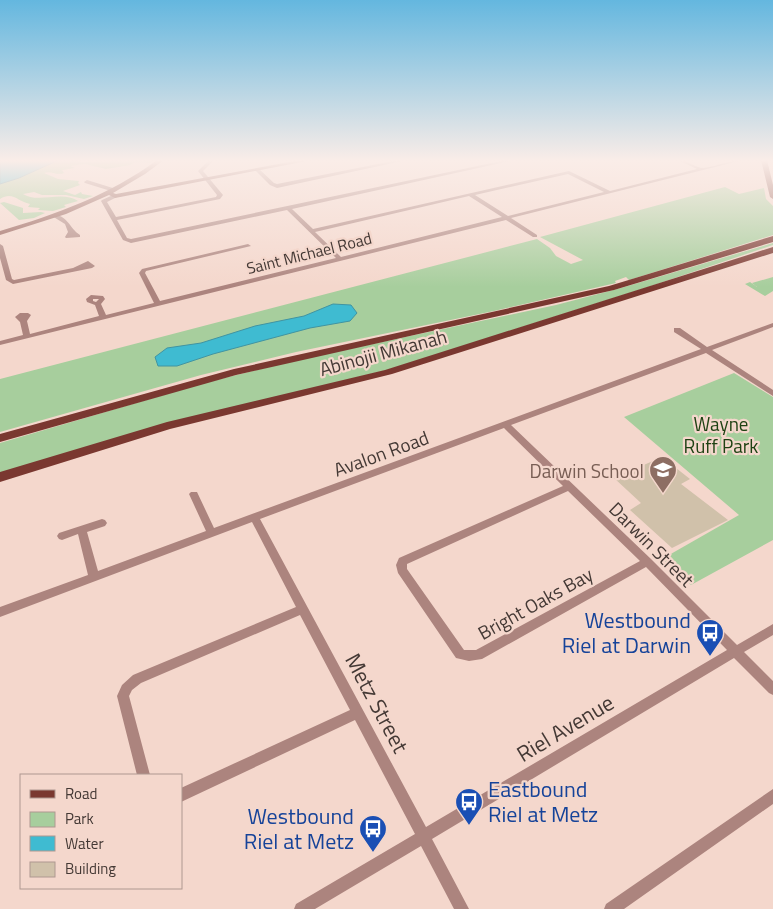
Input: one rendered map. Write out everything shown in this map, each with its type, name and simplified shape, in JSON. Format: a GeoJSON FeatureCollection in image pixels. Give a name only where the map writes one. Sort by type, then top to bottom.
{"type":"FeatureCollection","features":[{"type":"Feature","properties":{"kind":"main road","name":"Abinojii Mikanah"},"geometry":{"type":"LineString","coordinates":[[0,438],[234,372],[611,288],[773,242]]}},
{"type":"Feature","properties":{"kind":"main road","name":"Abinojii Mikanah"},"geometry":{"type":"LineString","coordinates":[[0,477],[167,426],[388,372],[773,242]]}},
{"type":"Feature","properties":{"kind":"street"},"geometry":{"type":"LineString","coordinates":[[0,233],[87,202]]}},
{"type":"Feature","properties":{"kind":"street"},"geometry":{"type":"LineString","coordinates":[[105,202],[125,239],[131,241],[314,202]]}},
{"type":"Feature","properties":{"kind":"street"},"geometry":{"type":"LineString","coordinates":[[114,219],[196,202]]}},
{"type":"Feature","properties":{"kind":"street"},"geometry":{"type":"LineString","coordinates":[[311,231],[438,202]]}},
{"type":"Feature","properties":{"kind":"street"},"geometry":{"type":"LineString","coordinates":[[482,202],[535,236]]}},
{"type":"Feature","properties":{"kind":"street","name":"Saint Michael Road"},"geometry":{"type":"LineString","coordinates":[[0,344],[571,202]]}},
{"type":"Feature","properties":{"kind":"street"},"geometry":{"type":"LineString","coordinates":[[288,208],[340,259]]}},
{"type":"Feature","properties":{"kind":"street"},"geometry":{"type":"LineString","coordinates":[[54,215],[67,223],[71,232]]}},
{"type":"Feature","properties":{"kind":"street"},"geometry":{"type":"LineString","coordinates":[[0,246],[9,280],[13,282],[75,269]]}},
{"type":"Feature","properties":{"kind":"street"},"geometry":{"type":"LineString","coordinates":[[158,304],[142,273],[144,270],[248,246]]}},
{"type":"Feature","properties":{"kind":"street"},"geometry":{"type":"LineString","coordinates":[[98,304],[103,317]]}},
{"type":"Feature","properties":{"kind":"street"},"geometry":{"type":"LineString","coordinates":[[24,321],[27,337]]}},
{"type":"Feature","properties":{"kind":"street","name":"Avalon Road"},"geometry":{"type":"LineString","coordinates":[[0,612],[211,532],[773,325]]}},
{"type":"Feature","properties":{"kind":"street"},"geometry":{"type":"LineString","coordinates":[[676,330],[773,394]]}},
{"type":"Feature","properties":{"kind":"street","name":"Darwin Street"},"geometry":{"type":"LineString","coordinates":[[506,424],[773,689]]}},
{"type":"Feature","properties":{"kind":"street","name":"Bright Oaks Bay"},"geometry":{"type":"LineString","coordinates":[[570,487],[403,560],[402,570],[460,654],[478,655],[647,562]]}},
{"type":"Feature","properties":{"kind":"street"},"geometry":{"type":"LineString","coordinates":[[194,494],[211,532]]}},
{"type":"Feature","properties":{"kind":"street","name":"Metz Street"},"geometry":{"type":"LineString","coordinates":[[254,517],[462,909]]}},
{"type":"Feature","properties":{"kind":"street"},"geometry":{"type":"LineString","coordinates":[[62,536],[102,523]]}},
{"type":"Feature","properties":{"kind":"street"},"geometry":{"type":"LineString","coordinates":[[82,530],[94,577]]}},
{"type":"Feature","properties":{"kind":"street"},"geometry":{"type":"LineString","coordinates":[[144,774],[122,696],[124,690],[137,679],[303,609]]}},
{"type":"Feature","properties":{"kind":"street","name":"Riel Avenue"},"geometry":{"type":"LineString","coordinates":[[301,909],[773,629]]}},
{"type":"Feature","properties":{"kind":"street"},"geometry":{"type":"LineString","coordinates":[[182,795],[358,712]]}},
{"type":"Feature","properties":{"kind":"street"},"geometry":{"type":"LineString","coordinates":[[611,909],[773,796]]}},
{"type":"Feature","properties":{"kind":"green space"},"geometry":{"type":"Polygon","coordinates":[[[5,202],[23,208],[23,213],[45,213],[34,218],[19,220],[0,203],[5,202]]]}},
{"type":"Feature","properties":{"kind":"green space"},"geometry":{"type":"Polygon","coordinates":[[[73,202],[53,211],[38,210],[40,208],[28,207],[30,204],[26,203],[73,202]]]}},
{"type":"Feature","properties":{"kind":"green space"},"geometry":{"type":"Polygon","coordinates":[[[668,202],[769,202],[773,206],[773,235],[629,280],[626,277],[615,281],[616,283],[494,311],[296,352],[201,375],[0,432],[0,379],[537,239],[550,248],[556,256],[571,264],[583,260],[540,237],[668,202]]]}},
{"type":"Feature","properties":{"kind":"green space"},"geometry":{"type":"Polygon","coordinates":[[[773,243],[773,245],[645,288],[387,370],[209,413],[0,474],[0,443],[204,383],[297,360],[556,305],[621,288],[773,243]]]}},
{"type":"Feature","properties":{"kind":"green space"},"geometry":{"type":"Polygon","coordinates":[[[773,277],[773,291],[765,296],[745,284],[750,282],[757,287],[752,283],[773,277]]]}},
{"type":"Feature","properties":{"kind":"green space","name":"Wayne Ruff Park"},"geometry":{"type":"Polygon","coordinates":[[[734,373],[773,397],[773,540],[691,585],[662,559],[739,515],[624,417],[734,373]]]}},
{"type":"Feature","properties":{"kind":"water"},"geometry":{"type":"Polygon","coordinates":[[[333,304],[351,305],[357,313],[350,321],[310,328],[213,354],[177,366],[158,366],[155,357],[167,348],[201,343],[255,326],[304,316],[333,304]]]}},
{"type":"Feature","properties":{"kind":"building","name":"Darwin School"},"geometry":{"type":"Polygon","coordinates":[[[662,457],[690,479],[681,484],[728,520],[672,548],[630,510],[641,503],[614,478],[662,457]]]}},
{"type":"Feature","properties":{"kind":"place","name":"Darwin School"},"geometry":{"type":"Point","coordinates":[663,494]}},
{"type":"Feature","properties":{"kind":"place","name":"Westbound Riel at Darwin"},"geometry":{"type":"Point","coordinates":[710,657]}},
{"type":"Feature","properties":{"kind":"place","name":"Eastbound Riel at Metz"},"geometry":{"type":"Point","coordinates":[469,826]}},
{"type":"Feature","properties":{"kind":"place","name":"Westbound Riel at Metz"},"geometry":{"type":"Point","coordinates":[373,853]}}]}
